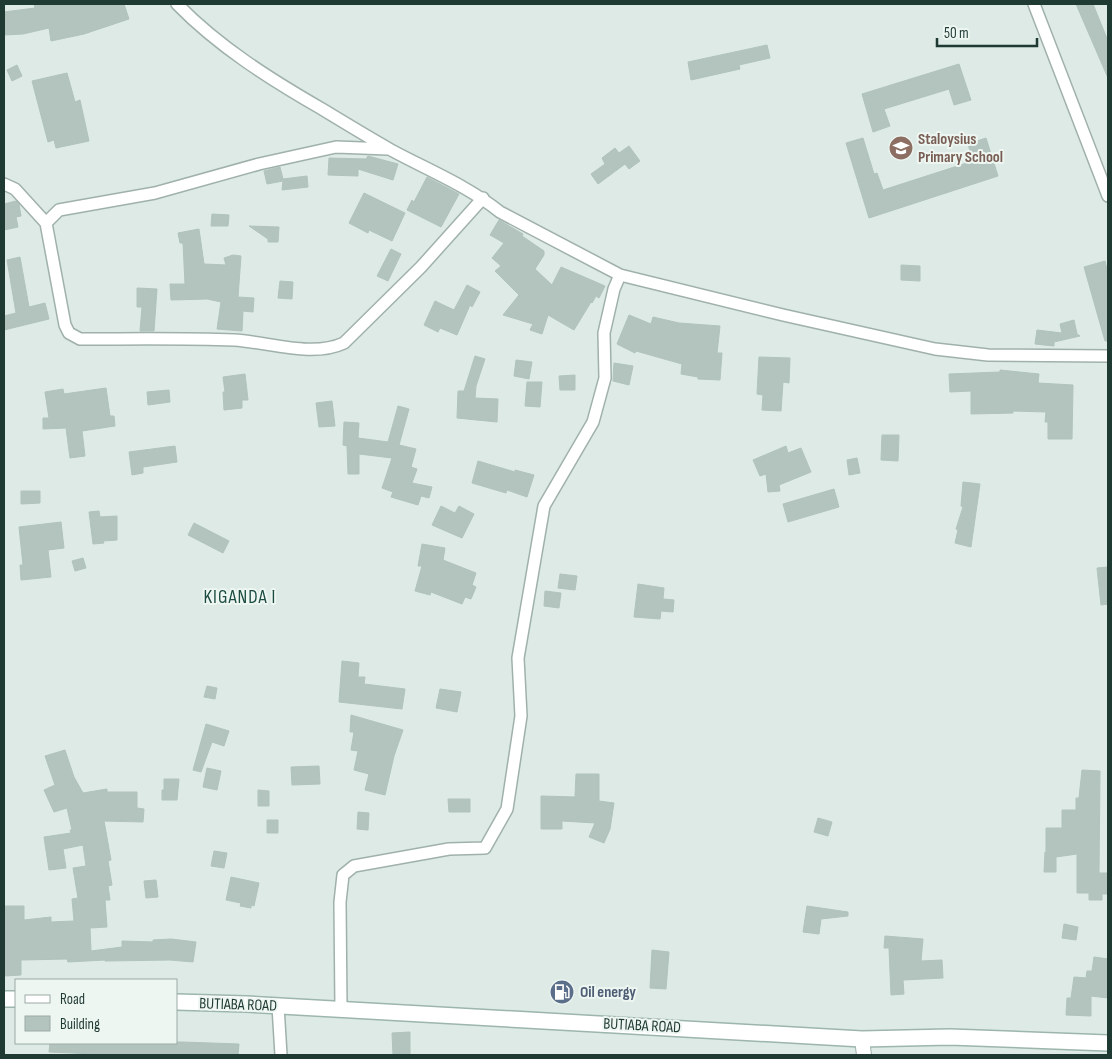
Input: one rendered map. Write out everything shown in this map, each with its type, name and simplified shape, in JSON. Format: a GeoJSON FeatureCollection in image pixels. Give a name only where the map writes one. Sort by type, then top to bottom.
{"type":"FeatureCollection","features":[{"type":"Feature","properties":{"kind":"main road","name":"BUTIABA ROAD"},"geometry":{"type":"LineString","coordinates":[[178,1002],[341,1009],[862,1039],[950,1037],[1108,1043]]}},
{"type":"Feature","properties":{"kind":"street"},"geometry":{"type":"LineString","coordinates":[[177,4],[230,51],[278,83],[390,149],[483,198],[500,212],[620,275],[783,315],[935,348],[988,355],[1108,356]]}},
{"type":"Feature","properties":{"kind":"street"},"geometry":{"type":"LineString","coordinates":[[1034,4],[1108,196]]}},
{"type":"Feature","properties":{"kind":"street"},"geometry":{"type":"LineString","coordinates":[[46,223],[59,210],[155,193],[259,164],[336,148],[390,149]]}},
{"type":"Feature","properties":{"kind":"street"},"geometry":{"type":"LineString","coordinates":[[4,184],[15,189],[46,223],[65,325],[69,333],[80,339],[235,340],[317,350],[332,348],[344,343],[420,266],[483,198]]}},
{"type":"Feature","properties":{"kind":"street"},"geometry":{"type":"LineString","coordinates":[[341,1009],[340,902],[343,875],[354,866],[449,849],[485,848],[507,808],[521,716],[518,658],[544,506],[593,422],[605,378],[604,333],[614,289],[620,275]]}},
{"type":"Feature","properties":{"kind":"street"},"geometry":{"type":"LineString","coordinates":[[278,1006],[280,1055]]}},
{"type":"Feature","properties":{"kind":"street"},"geometry":{"type":"LineString","coordinates":[[862,1039],[864,1055]]}},
{"type":"Feature","properties":{"kind":"building"},"geometry":{"type":"Polygon","coordinates":[[[34,4],[124,4],[129,19],[84,34],[51,41],[49,28],[23,34],[4,35],[4,12],[35,8],[34,4]]]}},
{"type":"Feature","properties":{"kind":"building"},"geometry":{"type":"Polygon","coordinates":[[[1076,4],[1093,4],[1108,41],[1108,78],[1076,4]]]}},
{"type":"Feature","properties":{"kind":"building"},"geometry":{"type":"Polygon","coordinates":[[[767,45],[770,58],[739,65],[740,69],[691,80],[688,62],[767,45]]]}},
{"type":"Feature","properties":{"kind":"building"},"geometry":{"type":"Polygon","coordinates":[[[959,64],[971,100],[954,105],[949,89],[884,109],[890,126],[873,132],[862,94],[959,64]]]}},
{"type":"Feature","properties":{"kind":"building"},"geometry":{"type":"Polygon","coordinates":[[[17,65],[22,76],[12,81],[7,70],[17,65]]]}},
{"type":"Feature","properties":{"kind":"building"},"geometry":{"type":"Polygon","coordinates":[[[67,73],[75,102],[80,100],[89,141],[56,148],[54,140],[48,142],[32,81],[67,73]]]}},
{"type":"Feature","properties":{"kind":"building"},"geometry":{"type":"Polygon","coordinates":[[[863,138],[874,174],[877,173],[883,190],[973,161],[968,144],[986,138],[998,176],[869,218],[846,143],[863,138]]]}},
{"type":"Feature","properties":{"kind":"building"},"geometry":{"type":"Polygon","coordinates":[[[629,146],[640,161],[629,169],[625,164],[598,184],[591,174],[605,164],[602,158],[615,148],[619,153],[629,146]]]}},
{"type":"Feature","properties":{"kind":"building"},"geometry":{"type":"Polygon","coordinates":[[[368,156],[398,164],[393,180],[358,169],[358,176],[328,175],[329,158],[366,159],[368,156]]]}},
{"type":"Feature","properties":{"kind":"building"},"geometry":{"type":"Polygon","coordinates":[[[280,167],[283,179],[307,176],[308,187],[282,190],[283,181],[267,184],[264,171],[280,167]]]}},
{"type":"Feature","properties":{"kind":"building"},"geometry":{"type":"Polygon","coordinates":[[[427,177],[459,194],[441,227],[407,210],[412,200],[414,202],[427,177]]]}},
{"type":"Feature","properties":{"kind":"building"},"geometry":{"type":"Polygon","coordinates":[[[364,193],[405,213],[392,241],[369,230],[368,233],[349,223],[364,193]]]}},
{"type":"Feature","properties":{"kind":"building"},"geometry":{"type":"Polygon","coordinates":[[[16,201],[19,204],[21,216],[16,217],[18,227],[4,230],[4,204],[16,201]]]}},
{"type":"Feature","properties":{"kind":"building"},"geometry":{"type":"Polygon","coordinates":[[[212,214],[229,215],[228,226],[211,226],[212,214]]]}},
{"type":"Feature","properties":{"kind":"building"},"geometry":{"type":"Polygon","coordinates":[[[499,220],[523,234],[522,236],[544,251],[544,255],[535,269],[552,285],[561,267],[605,286],[599,298],[596,296],[591,302],[574,330],[548,315],[542,334],[530,330],[533,324],[503,315],[519,295],[495,271],[501,266],[492,258],[504,243],[490,235],[499,220]]]}},
{"type":"Feature","properties":{"kind":"building"},"geometry":{"type":"Polygon","coordinates":[[[249,226],[279,227],[278,242],[268,242],[268,239],[249,226]]]}},
{"type":"Feature","properties":{"kind":"building"},"geometry":{"type":"Polygon","coordinates":[[[199,229],[204,264],[226,265],[224,258],[233,255],[241,256],[238,297],[254,298],[253,312],[243,311],[242,331],[217,329],[221,302],[207,299],[171,300],[170,284],[185,284],[183,243],[180,243],[178,233],[199,229]]]}},
{"type":"Feature","properties":{"kind":"building"},"geometry":{"type":"Polygon","coordinates":[[[391,249],[401,254],[388,281],[377,276],[391,249]]]}},
{"type":"Feature","properties":{"kind":"building"},"geometry":{"type":"Polygon","coordinates":[[[20,257],[29,307],[45,303],[49,319],[4,330],[4,316],[16,313],[7,260],[20,257]]]}},
{"type":"Feature","properties":{"kind":"building"},"geometry":{"type":"Polygon","coordinates":[[[1105,261],[1108,274],[1108,341],[1105,341],[1084,267],[1105,261]]]}},
{"type":"Feature","properties":{"kind":"building"},"geometry":{"type":"Polygon","coordinates":[[[901,265],[920,266],[920,281],[901,280],[901,265]]]}},
{"type":"Feature","properties":{"kind":"building"},"geometry":{"type":"Polygon","coordinates":[[[280,281],[293,282],[292,299],[278,298],[280,281]]]}},
{"type":"Feature","properties":{"kind":"building"},"geometry":{"type":"Polygon","coordinates":[[[467,285],[480,292],[472,307],[470,305],[457,335],[440,328],[438,332],[424,325],[435,301],[454,310],[467,285]]]}},
{"type":"Feature","properties":{"kind":"building"},"geometry":{"type":"Polygon","coordinates":[[[137,288],[157,289],[154,331],[140,331],[142,307],[137,307],[137,288]]]}},
{"type":"Feature","properties":{"kind":"building"},"geometry":{"type":"Polygon","coordinates":[[[629,315],[651,324],[653,317],[679,323],[720,326],[717,353],[722,353],[720,380],[698,379],[698,377],[681,374],[682,364],[636,351],[635,353],[617,344],[629,315]]]}},
{"type":"Feature","properties":{"kind":"building"},"geometry":{"type":"Polygon","coordinates":[[[1074,320],[1077,334],[1080,336],[1054,342],[1054,346],[1035,344],[1037,330],[1062,333],[1060,324],[1074,320]]]}},
{"type":"Feature","properties":{"kind":"building"},"geometry":{"type":"Polygon","coordinates":[[[475,356],[485,359],[476,386],[475,398],[498,399],[497,422],[457,418],[458,391],[464,391],[475,356]]]}},
{"type":"Feature","properties":{"kind":"building"},"geometry":{"type":"Polygon","coordinates":[[[759,357],[790,358],[789,383],[783,382],[781,411],[762,410],[763,395],[757,394],[759,357]]]}},
{"type":"Feature","properties":{"kind":"building"},"geometry":{"type":"Polygon","coordinates":[[[516,360],[532,362],[529,379],[514,376],[516,360]]]}},
{"type":"Feature","properties":{"kind":"building"},"geometry":{"type":"Polygon","coordinates":[[[614,363],[633,366],[629,385],[613,381],[614,363]]]}},
{"type":"Feature","properties":{"kind":"building"},"geometry":{"type":"Polygon","coordinates":[[[1000,370],[1039,374],[1038,383],[1073,385],[1072,439],[1048,439],[1048,422],[1045,422],[1046,412],[1013,411],[1013,413],[971,414],[971,391],[950,392],[949,374],[1000,372],[1000,370]]]}},
{"type":"Feature","properties":{"kind":"building"},"geometry":{"type":"Polygon","coordinates":[[[245,374],[248,400],[242,400],[242,408],[224,410],[223,392],[225,392],[223,377],[245,374]]]}},
{"type":"Feature","properties":{"kind":"building"},"geometry":{"type":"Polygon","coordinates":[[[575,375],[575,390],[560,390],[559,376],[575,375]]]}},
{"type":"Feature","properties":{"kind":"building"},"geometry":{"type":"Polygon","coordinates":[[[527,382],[542,382],[540,407],[525,406],[527,382]]]}},
{"type":"Feature","properties":{"kind":"building"},"geometry":{"type":"Polygon","coordinates":[[[106,388],[110,416],[114,416],[115,426],[82,431],[85,456],[70,458],[66,428],[43,429],[43,418],[49,418],[45,392],[63,389],[64,394],[106,388]]]}},
{"type":"Feature","properties":{"kind":"building"},"geometry":{"type":"Polygon","coordinates":[[[169,390],[170,402],[148,405],[147,392],[169,390]]]}},
{"type":"Feature","properties":{"kind":"building"},"geometry":{"type":"Polygon","coordinates":[[[332,401],[335,426],[319,427],[316,403],[332,401]]]}},
{"type":"Feature","properties":{"kind":"building"},"geometry":{"type":"Polygon","coordinates":[[[398,406],[409,409],[399,445],[416,449],[411,467],[417,469],[412,483],[432,487],[429,498],[421,496],[418,505],[391,497],[393,492],[382,488],[392,458],[359,454],[359,474],[348,474],[347,446],[343,445],[344,422],[359,423],[358,438],[388,442],[398,406]]]}},
{"type":"Feature","properties":{"kind":"building"},"geometry":{"type":"Polygon","coordinates":[[[882,435],[899,435],[898,461],[881,460],[882,435]]]}},
{"type":"Feature","properties":{"kind":"building"},"geometry":{"type":"Polygon","coordinates":[[[175,446],[177,462],[143,467],[143,473],[132,475],[129,452],[175,446]]]}},
{"type":"Feature","properties":{"kind":"building"},"geometry":{"type":"Polygon","coordinates":[[[786,446],[788,453],[801,448],[811,472],[779,485],[780,491],[768,492],[766,474],[760,476],[753,460],[786,446]]]}},
{"type":"Feature","properties":{"kind":"building"},"geometry":{"type":"Polygon","coordinates":[[[857,458],[860,473],[849,475],[847,460],[857,458]]]}},
{"type":"Feature","properties":{"kind":"building"},"geometry":{"type":"Polygon","coordinates":[[[478,461],[515,472],[515,470],[534,475],[527,497],[507,490],[506,493],[472,483],[478,461]]]}},
{"type":"Feature","properties":{"kind":"building"},"geometry":{"type":"Polygon","coordinates":[[[963,482],[980,484],[971,547],[955,543],[958,530],[956,529],[963,507],[961,506],[963,482]]]}},
{"type":"Feature","properties":{"kind":"building"},"geometry":{"type":"Polygon","coordinates":[[[834,489],[839,507],[788,522],[783,504],[834,489]]]}},
{"type":"Feature","properties":{"kind":"building"},"geometry":{"type":"Polygon","coordinates":[[[21,491],[40,491],[40,503],[21,504],[21,491]]]}},
{"type":"Feature","properties":{"kind":"building"},"geometry":{"type":"Polygon","coordinates":[[[441,506],[455,513],[459,506],[474,514],[462,538],[432,525],[441,506]]]}},
{"type":"Feature","properties":{"kind":"building"},"geometry":{"type":"Polygon","coordinates":[[[99,511],[100,517],[117,516],[117,540],[93,544],[89,512],[99,511]]]}},
{"type":"Feature","properties":{"kind":"building"},"geometry":{"type":"Polygon","coordinates":[[[61,522],[64,548],[48,550],[51,577],[21,580],[20,565],[23,565],[19,527],[61,522]]]}},
{"type":"Feature","properties":{"kind":"building"},"geometry":{"type":"Polygon","coordinates":[[[194,523],[229,541],[223,553],[188,535],[194,523]]]}},
{"type":"Feature","properties":{"kind":"building"},"geometry":{"type":"Polygon","coordinates":[[[422,544],[445,548],[443,560],[476,573],[472,585],[476,587],[471,599],[465,597],[462,604],[431,592],[430,595],[415,591],[422,566],[418,566],[422,544]]]}},
{"type":"Feature","properties":{"kind":"building"},"geometry":{"type":"Polygon","coordinates":[[[83,558],[86,568],[75,571],[72,561],[83,558]]]}},
{"type":"Feature","properties":{"kind":"building"},"geometry":{"type":"Polygon","coordinates":[[[1108,567],[1108,604],[1101,605],[1097,568],[1108,567]]]}},
{"type":"Feature","properties":{"kind":"building"},"geometry":{"type":"Polygon","coordinates":[[[560,574],[577,576],[575,590],[558,588],[560,574]]]}},
{"type":"Feature","properties":{"kind":"building"},"geometry":{"type":"Polygon","coordinates":[[[638,584],[664,588],[663,599],[674,600],[673,612],[661,611],[660,619],[634,617],[638,584]]]}},
{"type":"Feature","properties":{"kind":"building"},"geometry":{"type":"Polygon","coordinates":[[[545,591],[561,593],[559,608],[544,606],[545,591]]]}},
{"type":"Feature","properties":{"kind":"building"},"geometry":{"type":"Polygon","coordinates":[[[342,661],[359,663],[358,677],[365,677],[364,684],[405,689],[402,709],[339,702],[342,661]]]}},
{"type":"Feature","properties":{"kind":"building"},"geometry":{"type":"Polygon","coordinates":[[[207,686],[217,688],[215,699],[204,697],[207,686]]]}},
{"type":"Feature","properties":{"kind":"building"},"geometry":{"type":"Polygon","coordinates":[[[440,689],[461,692],[457,712],[436,708],[440,689]]]}},
{"type":"Feature","properties":{"kind":"building"},"geometry":{"type":"Polygon","coordinates":[[[351,715],[403,730],[394,756],[385,795],[365,790],[369,774],[354,770],[358,751],[351,750],[354,732],[350,732],[351,715]]]}},
{"type":"Feature","properties":{"kind":"building"},"geometry":{"type":"Polygon","coordinates":[[[206,724],[229,731],[224,746],[212,742],[201,772],[193,770],[206,724]]]}},
{"type":"Feature","properties":{"kind":"building"},"geometry":{"type":"Polygon","coordinates":[[[65,750],[74,777],[83,793],[107,789],[107,792],[137,792],[137,808],[144,809],[143,822],[104,821],[111,860],[108,861],[112,885],[108,886],[110,900],[105,900],[107,927],[90,928],[91,951],[122,947],[122,941],[153,942],[153,940],[171,939],[196,942],[193,962],[170,960],[68,962],[67,959],[21,960],[21,975],[4,976],[4,906],[24,906],[24,920],[51,917],[51,922],[74,921],[72,899],[78,898],[73,868],[86,866],[83,845],[63,849],[66,868],[49,870],[44,837],[71,833],[70,830],[72,830],[67,808],[54,812],[44,790],[55,785],[45,756],[65,750]]]}},
{"type":"Feature","properties":{"kind":"building"},"geometry":{"type":"Polygon","coordinates":[[[319,766],[320,784],[292,785],[291,767],[319,766]]]}},
{"type":"Feature","properties":{"kind":"building"},"geometry":{"type":"Polygon","coordinates":[[[207,768],[221,771],[217,790],[203,787],[207,768]]]}},
{"type":"Feature","properties":{"kind":"building"},"geometry":{"type":"Polygon","coordinates":[[[1082,770],[1100,771],[1099,873],[1108,873],[1108,894],[1102,894],[1102,900],[1089,900],[1089,893],[1077,893],[1077,854],[1056,857],[1056,872],[1044,872],[1046,828],[1062,828],[1062,810],[1076,810],[1076,798],[1079,798],[1082,770]]]}},
{"type":"Feature","properties":{"kind":"building"},"geometry":{"type":"Polygon","coordinates":[[[576,774],[599,774],[599,801],[614,803],[610,829],[604,843],[589,837],[595,823],[562,821],[562,829],[541,829],[541,796],[575,797],[576,774]]]}},
{"type":"Feature","properties":{"kind":"building"},"geometry":{"type":"Polygon","coordinates":[[[164,779],[179,779],[177,800],[162,800],[164,779]]]}},
{"type":"Feature","properties":{"kind":"building"},"geometry":{"type":"Polygon","coordinates":[[[258,790],[269,791],[269,806],[258,806],[258,790]]]}},
{"type":"Feature","properties":{"kind":"building"},"geometry":{"type":"Polygon","coordinates":[[[448,799],[470,799],[470,812],[449,812],[448,799]]]}},
{"type":"Feature","properties":{"kind":"building"},"geometry":{"type":"Polygon","coordinates":[[[358,812],[369,813],[368,830],[357,829],[358,812]]]}},
{"type":"Feature","properties":{"kind":"building"},"geometry":{"type":"Polygon","coordinates":[[[818,818],[832,822],[828,836],[814,832],[818,818]]]}},
{"type":"Feature","properties":{"kind":"building"},"geometry":{"type":"Polygon","coordinates":[[[267,820],[278,820],[278,833],[267,833],[267,820]]]}},
{"type":"Feature","properties":{"kind":"building"},"geometry":{"type":"Polygon","coordinates":[[[214,851],[227,853],[224,868],[211,866],[214,851]]]}},
{"type":"Feature","properties":{"kind":"building"},"geometry":{"type":"Polygon","coordinates":[[[231,877],[259,883],[254,906],[251,905],[251,908],[240,906],[241,903],[226,900],[231,877]]]}},
{"type":"Feature","properties":{"kind":"building"},"geometry":{"type":"Polygon","coordinates":[[[156,880],[158,897],[146,898],[144,881],[156,880]]]}},
{"type":"Feature","properties":{"kind":"building"},"geometry":{"type":"Polygon","coordinates":[[[807,906],[848,912],[848,916],[821,919],[819,934],[803,932],[807,906]]]}},
{"type":"Feature","properties":{"kind":"building"},"geometry":{"type":"Polygon","coordinates":[[[1064,924],[1078,927],[1076,940],[1062,938],[1064,924]]]}},
{"type":"Feature","properties":{"kind":"building"},"geometry":{"type":"Polygon","coordinates":[[[885,936],[923,939],[921,961],[942,960],[943,978],[903,980],[904,994],[891,995],[889,948],[884,948],[885,936]]]}},
{"type":"Feature","properties":{"kind":"building"},"geometry":{"type":"Polygon","coordinates":[[[652,950],[669,952],[666,989],[650,988],[652,950]]]}},
{"type":"Feature","properties":{"kind":"building"},"geometry":{"type":"Polygon","coordinates":[[[1094,957],[1108,959],[1108,998],[1091,996],[1091,1016],[1066,1015],[1067,998],[1071,998],[1074,977],[1086,978],[1087,971],[1092,971],[1094,957]]]}},
{"type":"Feature","properties":{"kind":"building"},"geometry":{"type":"Polygon","coordinates":[[[410,1032],[410,1055],[393,1055],[392,1033],[410,1032]]]}},
{"type":"Feature","properties":{"kind":"building"},"geometry":{"type":"Polygon","coordinates":[[[178,1042],[239,1044],[238,1055],[96,1055],[49,1052],[50,1044],[178,1044],[178,1042]]]}},
{"type":"Feature","properties":{"kind":"place","name":"Staloysius Primary School"},"geometry":{"type":"Point","coordinates":[901,148]}},
{"type":"Feature","properties":{"kind":"place","name":"Oil energy"},"geometry":{"type":"Point","coordinates":[562,992]}},
{"type":"Feature","properties":{"kind":"district","name":"KIGANDA I"},"geometry":{"type":"Point","coordinates":[240,597]}}]}
